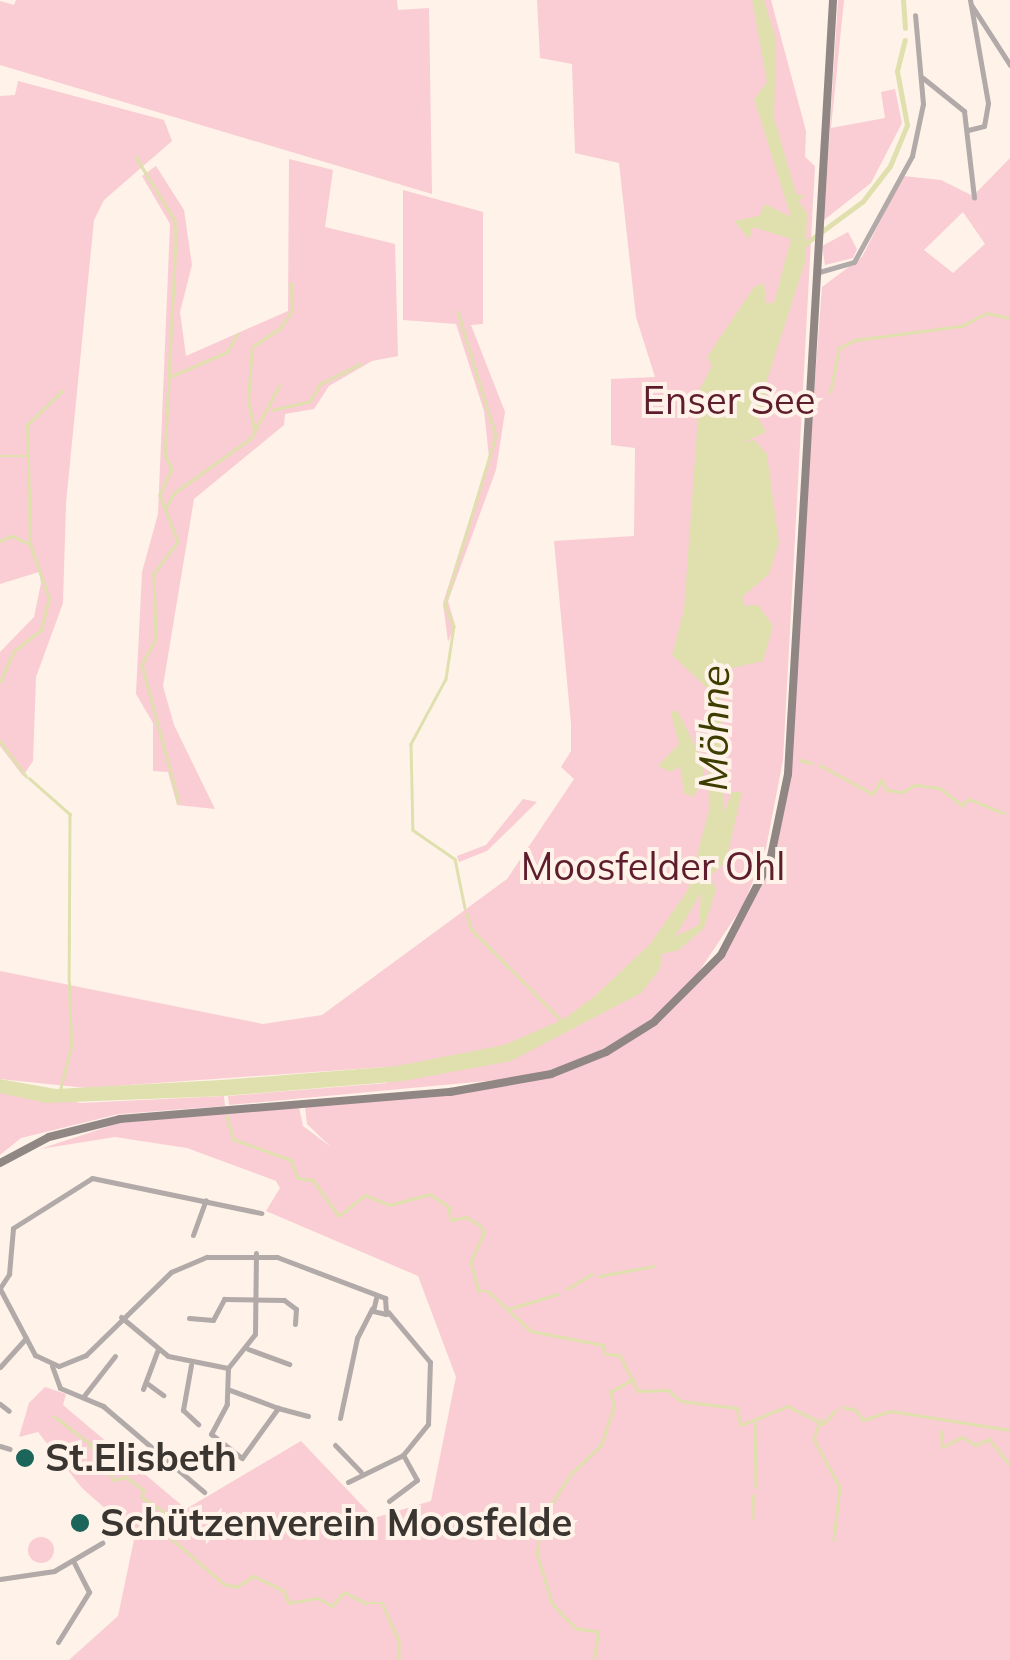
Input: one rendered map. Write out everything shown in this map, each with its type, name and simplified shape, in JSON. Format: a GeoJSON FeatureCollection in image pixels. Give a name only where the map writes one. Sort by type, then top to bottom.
{"type":"FeatureCollection","features":[{"type":"Feature","properties":{"kind":"main road"},"geometry":{"type":"LineString","coordinates":[[0,1163],[49,1136],[120,1118],[450,1092],[541,1077],[630,1038],[704,976],[762,883],[784,800],[833,0]]}},
{"type":"Feature","properties":{"kind":"street"},"geometry":{"type":"LineString","coordinates":[[971,3],[1010,65]]}},
{"type":"Feature","properties":{"kind":"street"},"geometry":{"type":"LineString","coordinates":[[968,130],[984,126],[988,103],[971,3]]}},
{"type":"Feature","properties":{"kind":"street"},"geometry":{"type":"LineString","coordinates":[[816,272],[845,268],[859,253],[919,136],[923,78],[915,15]]}},
{"type":"Feature","properties":{"kind":"street"},"geometry":{"type":"LineString","coordinates":[[923,78],[962,107],[974,197]]}},
{"type":"Feature","properties":{"kind":"street"},"geometry":{"type":"LineString","coordinates":[[262,1214],[92,1178],[13,1228],[10,1270],[0,1289],[38,1359],[52,1366],[77,1362],[122,1317],[190,1262],[256,1253],[389,1301],[388,1312]]}},
{"type":"Feature","properties":{"kind":"street"},"geometry":{"type":"LineString","coordinates":[[193,1236],[206,1200]]}},
{"type":"Feature","properties":{"kind":"street"},"geometry":{"type":"LineString","coordinates":[[122,1317],[158,1349],[192,1365],[228,1368],[248,1349],[258,1300],[256,1253]]}},
{"type":"Feature","properties":{"kind":"street"},"geometry":{"type":"LineString","coordinates":[[340,1418],[357,1338],[376,1298]]}},
{"type":"Feature","properties":{"kind":"street"},"geometry":{"type":"LineString","coordinates":[[190,1318],[213,1320],[221,1299],[258,1300],[292,1302],[295,1324]]}},
{"type":"Feature","properties":{"kind":"street"},"geometry":{"type":"LineString","coordinates":[[348,1482],[404,1455],[424,1432],[434,1378],[421,1345],[388,1312],[372,1309]]}},
{"type":"Feature","properties":{"kind":"street"},"geometry":{"type":"LineString","coordinates":[[0,1367],[26,1338]]}},
{"type":"Feature","properties":{"kind":"street"},"geometry":{"type":"LineString","coordinates":[[158,1349],[146,1387],[163,1395]]}},
{"type":"Feature","properties":{"kind":"street"},"geometry":{"type":"LineString","coordinates":[[248,1349],[289,1364]]}},
{"type":"Feature","properties":{"kind":"street"},"geometry":{"type":"LineString","coordinates":[[83,1397],[115,1356]]}},
{"type":"Feature","properties":{"kind":"street"},"geometry":{"type":"LineString","coordinates":[[192,1365],[183,1410],[198,1424]]}},
{"type":"Feature","properties":{"kind":"street"},"geometry":{"type":"LineString","coordinates":[[52,1366],[56,1385],[83,1397],[204,1492]]}},
{"type":"Feature","properties":{"kind":"street"},"geometry":{"type":"LineString","coordinates":[[228,1368],[230,1390],[212,1434],[238,1457],[278,1408]]}},
{"type":"Feature","properties":{"kind":"street"},"geometry":{"type":"LineString","coordinates":[[230,1390],[308,1416]]}},
{"type":"Feature","properties":{"kind":"street"},"geometry":{"type":"LineString","coordinates":[[0,1404],[10,1411]]}},
{"type":"Feature","properties":{"kind":"street"},"geometry":{"type":"LineString","coordinates":[[335,1445],[362,1473]]}},
{"type":"Feature","properties":{"kind":"street"},"geometry":{"type":"LineString","coordinates":[[0,1446],[10,1449]]}},
{"type":"Feature","properties":{"kind":"street"},"geometry":{"type":"LineString","coordinates":[[389,1501],[417,1480],[404,1455]]}},
{"type":"Feature","properties":{"kind":"street"},"geometry":{"type":"LineString","coordinates":[[0,1579],[73,1562],[102,1544]]}},
{"type":"Feature","properties":{"kind":"street"},"geometry":{"type":"LineString","coordinates":[[58,1642],[89,1592],[73,1562]]}},
{"type":"Feature","properties":{"kind":"green space"},"geometry":{"type":"Polygon","coordinates":[[[16,0],[397,0],[398,10],[429,8],[432,194],[0,65],[0,1],[14,5],[16,0]]]}},
{"type":"Feature","properties":{"kind":"green space","name":"Moosfelder Ohl"},"geometry":{"type":"Polygon","coordinates":[[[537,0],[771,0],[806,131],[805,157],[815,166],[783,760],[766,848],[744,904],[694,979],[647,1023],[587,1058],[528,1077],[229,1105],[228,1096],[387,1083],[385,1067],[86,1088],[0,1079],[0,971],[263,1024],[322,1015],[507,879],[574,779],[561,767],[571,751],[571,724],[554,541],[634,536],[635,448],[611,445],[611,379],[655,377],[636,317],[619,163],[575,153],[572,64],[540,58],[537,0]]]}},
{"type":"Feature","properties":{"kind":"green space"},"geometry":{"type":"Polygon","coordinates":[[[838,0],[844,0],[831,128],[885,118],[881,92],[895,89],[902,123],[871,183],[824,220],[838,0]]]}},
{"type":"Feature","properties":{"kind":"green space"},"geometry":{"type":"Polygon","coordinates":[[[18,81],[164,120],[172,141],[104,200],[94,220],[66,503],[63,603],[36,677],[33,761],[23,776],[0,746],[0,652],[34,617],[41,583],[39,572],[0,584],[0,96],[15,95],[18,81]]]}},
{"type":"Feature","properties":{"kind":"green space"},"geometry":{"type":"Polygon","coordinates":[[[1010,158],[1010,1660],[69,1660],[118,1616],[135,1535],[82,1488],[38,1432],[19,1437],[29,1403],[45,1387],[66,1394],[63,1405],[186,1509],[301,1441],[374,1518],[431,1501],[456,1377],[418,1276],[266,1211],[280,1188],[276,1181],[187,1148],[115,1137],[40,1149],[119,1123],[299,1107],[303,1126],[331,1147],[307,1124],[305,1107],[531,1080],[606,1052],[679,1001],[737,931],[781,824],[822,287],[862,257],[903,176],[941,180],[973,196],[1010,158]],[[963,212],[924,250],[953,273],[985,244],[963,212]]]}},
{"type":"Feature","properties":{"kind":"green space"},"geometry":{"type":"Polygon","coordinates":[[[289,159],[333,170],[325,227],[395,244],[398,356],[372,361],[329,386],[314,409],[285,414],[284,425],[194,499],[163,686],[174,725],[215,809],[177,805],[168,772],[153,771],[153,723],[136,694],[142,572],[158,514],[170,224],[142,176],[156,166],[184,210],[192,265],[180,312],[186,356],[288,311],[289,159]]]}},
{"type":"Feature","properties":{"kind":"green space"},"geometry":{"type":"Polygon","coordinates":[[[403,190],[483,212],[483,324],[471,325],[505,412],[496,470],[448,601],[455,625],[448,642],[443,603],[489,457],[484,411],[456,324],[403,320],[403,190]]]}},
{"type":"Feature","properties":{"kind":"green space"},"geometry":{"type":"Polygon","coordinates":[[[848,232],[857,249],[853,258],[825,265],[822,246],[848,232]]]}},
{"type":"Feature","properties":{"kind":"green space"},"geometry":{"type":"Polygon","coordinates":[[[523,799],[537,802],[487,851],[459,862],[457,856],[486,845],[523,799]]]}},
{"type":"Feature","properties":{"kind":"green space"},"geometry":{"type":"Polygon","coordinates":[[[0,1088],[81,1103],[224,1096],[225,1106],[119,1114],[21,1138],[0,1155],[0,1088]]]}},
{"type":"Feature","properties":{"kind":"green space"},"geometry":{"type":"Polygon","coordinates":[[[41,1537],[50,1541],[54,1550],[50,1559],[41,1563],[32,1559],[28,1550],[32,1541],[41,1537]]]}},
{"type":"Feature","properties":{"kind":"water","name":"Enser See"},"geometry":{"type":"Polygon","coordinates":[[[752,0],[764,0],[776,40],[774,118],[796,194],[805,196],[798,201],[807,213],[805,262],[766,383],[767,413],[756,414],[766,432],[742,443],[754,440],[767,454],[779,543],[769,574],[742,597],[745,606],[758,605],[773,626],[763,661],[728,669],[720,686],[724,812],[732,792],[742,792],[726,861],[710,877],[716,889],[704,928],[679,950],[662,954],[660,969],[641,993],[511,1061],[403,1081],[224,1096],[46,1103],[0,1093],[0,1079],[56,1089],[221,1080],[397,1066],[504,1045],[564,1019],[595,996],[650,944],[688,890],[709,810],[707,688],[672,655],[684,610],[700,389],[712,366],[707,357],[754,287],[764,283],[766,303],[774,303],[791,239],[753,227],[749,239],[734,221],[759,216],[765,204],[791,217],[754,99],[767,82],[752,0]],[[701,893],[674,937],[699,925],[701,893]]]}},
{"type":"Feature","properties":{"kind":"water"},"geometry":{"type":"Polygon","coordinates":[[[677,710],[703,761],[703,781],[693,797],[684,793],[680,766],[671,772],[658,766],[679,744],[671,713],[677,710]]]}},
{"type":"Feature","properties":{"kind":"waterway"},"geometry":{"type":"LineString","coordinates":[[903,0],[905,28]]}},
{"type":"Feature","properties":{"kind":"waterway"},"geometry":{"type":"LineString","coordinates":[[798,249],[863,201],[890,166],[907,125],[897,71],[905,40]]}},
{"type":"Feature","properties":{"kind":"waterway"},"geometry":{"type":"LineString","coordinates":[[136,157],[175,221],[165,455],[172,469],[160,495],[178,542],[154,574],[156,639],[142,665],[179,802]]}},
{"type":"Feature","properties":{"kind":"waterway"},"geometry":{"type":"LineString","coordinates":[[254,429],[248,400],[252,347],[280,328],[292,310],[291,284]]}},
{"type":"Feature","properties":{"kind":"waterway"},"geometry":{"type":"LineString","coordinates":[[458,312],[496,436],[445,605],[454,626],[446,679],[411,744],[413,830],[455,859],[465,908]]}},
{"type":"Feature","properties":{"kind":"waterway"},"geometry":{"type":"LineString","coordinates":[[830,393],[839,348],[855,340],[962,326],[986,313],[1010,318]]}},
{"type":"Feature","properties":{"kind":"waterway"},"geometry":{"type":"LineString","coordinates":[[172,376],[227,352],[237,335]]}},
{"type":"Feature","properties":{"kind":"waterway"},"geometry":{"type":"LineString","coordinates":[[272,410],[310,401],[320,384],[360,364]]}},
{"type":"Feature","properties":{"kind":"waterway"},"geometry":{"type":"LineString","coordinates":[[166,508],[174,493],[251,438],[279,386]]}},
{"type":"Feature","properties":{"kind":"waterway"},"geometry":{"type":"LineString","coordinates":[[0,682],[14,651],[41,630],[49,599],[30,544],[27,425],[62,391]]}},
{"type":"Feature","properties":{"kind":"waterway"},"geometry":{"type":"LineString","coordinates":[[767,400],[796,398]]}},
{"type":"Feature","properties":{"kind":"waterway"},"geometry":{"type":"LineString","coordinates":[[0,456],[28,456]]}},
{"type":"Feature","properties":{"kind":"waterway"},"geometry":{"type":"LineString","coordinates":[[0,541],[12,536],[30,544]]}},
{"type":"Feature","properties":{"kind":"waterway"},"geometry":{"type":"LineString","coordinates":[[0,741],[26,776]]}},
{"type":"Feature","properties":{"kind":"waterway"},"geometry":{"type":"LineString","coordinates":[[800,760],[812,763]]}},
{"type":"Feature","properties":{"kind":"waterway"},"geometry":{"type":"LineString","coordinates":[[820,765],[873,794],[881,780],[887,790],[902,792],[915,785],[940,788],[962,805],[969,799],[1003,813]]}},
{"type":"Feature","properties":{"kind":"waterway"},"geometry":{"type":"LineString","coordinates":[[29,778],[70,814],[69,980]]}},
{"type":"Feature","properties":{"kind":"waterway"},"geometry":{"type":"LineString","coordinates":[[467,914],[472,930],[561,1020]]}},
{"type":"Feature","properties":{"kind":"waterway"},"geometry":{"type":"LineString","coordinates":[[60,1090],[71,1047],[69,983]]}},
{"type":"Feature","properties":{"kind":"waterway"},"geometry":{"type":"LineString","coordinates":[[227,1116],[233,1139],[291,1160],[298,1178],[313,1180],[339,1216],[365,1195],[390,1205],[430,1194],[449,1207],[451,1220],[466,1217],[480,1225],[484,1233],[471,1262],[479,1291],[488,1291],[531,1331],[603,1345],[605,1354],[620,1355],[638,1391],[668,1390],[681,1401],[737,1408],[741,1425],[788,1406],[823,1424],[836,1410]]}},
{"type":"Feature","properties":{"kind":"waterway"},"geometry":{"type":"LineString","coordinates":[[599,1276],[654,1266]]}},
{"type":"Feature","properties":{"kind":"waterway"},"geometry":{"type":"LineString","coordinates":[[567,1289],[592,1274]]}},
{"type":"Feature","properties":{"kind":"waterway"},"geometry":{"type":"LineString","coordinates":[[508,1309],[558,1294]]}},
{"type":"Feature","properties":{"kind":"waterway"},"geometry":{"type":"LineString","coordinates":[[594,1660],[598,1632],[576,1629],[552,1604],[537,1555],[540,1522],[570,1475],[601,1445],[614,1406],[610,1392],[633,1379]]}},
{"type":"Feature","properties":{"kind":"waterway"},"geometry":{"type":"LineString","coordinates":[[842,1407],[856,1410],[863,1420],[891,1411],[1010,1430]]}},
{"type":"Feature","properties":{"kind":"waterway"},"geometry":{"type":"LineString","coordinates":[[54,1416],[89,1443],[114,1480],[126,1477],[144,1490],[142,1497],[166,1513],[159,1528],[224,1584],[236,1587],[254,1576],[283,1590],[289,1603],[318,1598],[332,1606],[344,1592],[366,1603],[382,1603],[399,1641],[399,1660]]}},
{"type":"Feature","properties":{"kind":"waterway"},"geometry":{"type":"LineString","coordinates":[[821,1419],[814,1439],[840,1487],[834,1540]]}},
{"type":"Feature","properties":{"kind":"waterway"},"geometry":{"type":"LineString","coordinates":[[755,1421],[756,1487]]}},
{"type":"Feature","properties":{"kind":"waterway"},"geometry":{"type":"LineString","coordinates":[[941,1431],[943,1447],[962,1437],[976,1445],[989,1439],[1010,1465]]}},
{"type":"Feature","properties":{"kind":"waterway"},"geometry":{"type":"LineString","coordinates":[[752,1519],[753,1496]]}},
{"type":"Feature","properties":{"kind":"place","name":"St.Elisbeth"},"geometry":{"type":"Point","coordinates":[25,1458]}},
{"type":"Feature","properties":{"kind":"place","name":"Schützenverein Moosfelde"},"geometry":{"type":"Point","coordinates":[80,1523]}},
{"type":"Feature","properties":{"kind":"water label","name":"Möhne"},"geometry":{"type":"Point","coordinates":[713,728]}}]}
